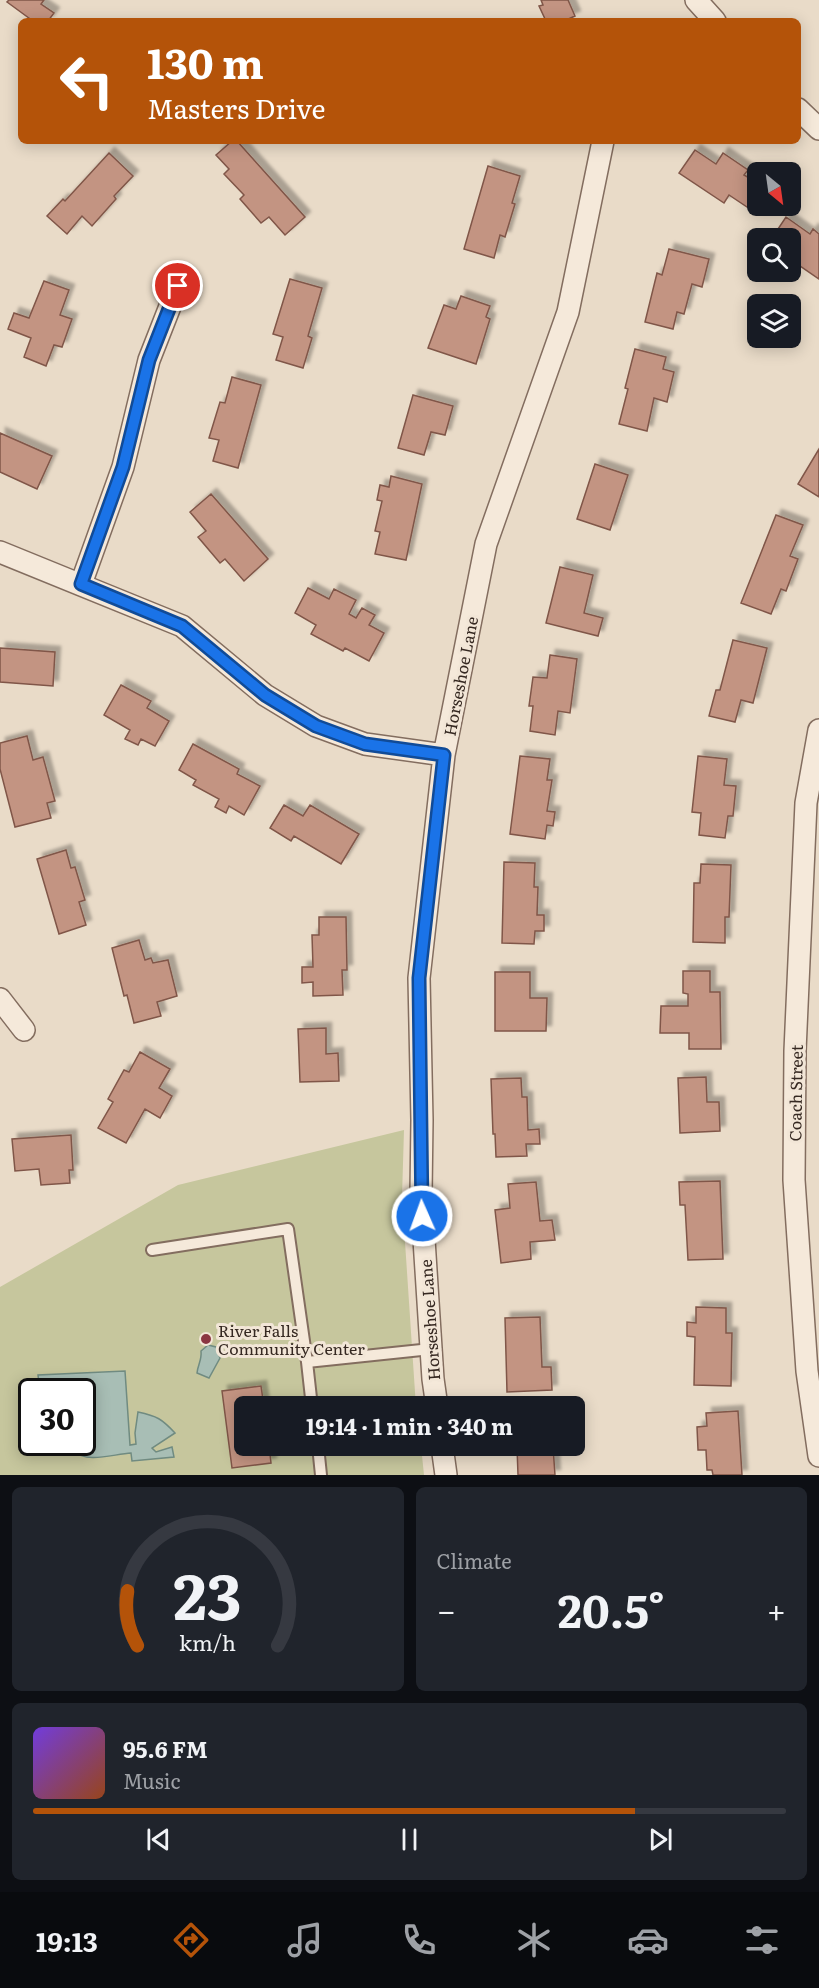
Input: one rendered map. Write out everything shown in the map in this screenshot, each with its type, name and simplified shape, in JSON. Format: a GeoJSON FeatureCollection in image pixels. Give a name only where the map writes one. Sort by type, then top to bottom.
{"type":"FeatureCollection","features":[{"type":"Feature","properties":{"kind":"street"},"geometry":{"type":"LineString","coordinates":[[801,112],[819,129]]}},
{"type":"Feature","properties":{"kind":"street","name":"Horseshoe Lane"},"geometry":{"type":"LineString","coordinates":[[435,1396],[421,1193],[419,978],[444,755],[486,544],[568,312],[602,144]]}},
{"type":"Feature","properties":{"kind":"street"},"geometry":{"type":"LineString","coordinates":[[81,584],[123,467],[149,360],[178,286]]}},
{"type":"Feature","properties":{"kind":"street"},"geometry":{"type":"LineString","coordinates":[[0,552],[182,626],[265,695],[316,726],[365,744],[444,755]]}},
{"type":"Feature","properties":{"kind":"street","name":"Coach Street"},"geometry":{"type":"LineString","coordinates":[[819,730],[806,803],[795,1051],[794,1180],[807,1371],[819,1456]]}},
{"type":"Feature","properties":{"kind":"street"},"geometry":{"type":"LineString","coordinates":[[0,999],[24,1030]]}},
{"type":"Feature","properties":{"kind":"street"},"geometry":{"type":"LineString","coordinates":[[443,1456],[446,1475]]}},
{"type":"Feature","properties":{"kind":"lane"},"geometry":{"type":"LineString","coordinates":[[152,1250],[288,1229],[311,1396]]}},
{"type":"Feature","properties":{"kind":"lane"},"geometry":{"type":"LineString","coordinates":[[307,1362],[431,1349]]}},
{"type":"Feature","properties":{"kind":"lane"},"geometry":{"type":"LineString","coordinates":[[319,1456],[321,1475]]}},
{"type":"Feature","properties":{"kind":"green space","name":"River Falls Community Center"},"geometry":{"type":"Polygon","coordinates":[[[404,1130],[402,1197],[415,1396],[234,1396],[234,1456],[422,1456],[424,1475],[0,1475],[0,1287],[178,1185],[404,1130]]]}},
{"type":"Feature","properties":{"kind":"shaded area"},"geometry":{"type":"Polygon","coordinates":[[[208,1345],[216,1347],[220,1358],[209,1378],[197,1373],[201,1351],[208,1345]]]}},
{"type":"Feature","properties":{"kind":"shaded area"},"geometry":{"type":"Polygon","coordinates":[[[125,1371],[130,1445],[136,1444],[138,1412],[145,1413],[159,1419],[175,1433],[152,1448],[156,1452],[172,1447],[174,1457],[132,1461],[131,1453],[93,1458],[82,1456],[96,1456],[96,1378],[38,1378],[38,1375],[125,1371]]]}},
{"type":"Feature","properties":{"kind":"building"},"geometry":{"type":"Polygon","coordinates":[[[9,0],[44,0],[41,4],[54,13],[50,18],[29,18],[7,2],[9,0]]]}},
{"type":"Feature","properties":{"kind":"building"},"geometry":{"type":"Polygon","coordinates":[[[541,0],[568,0],[575,16],[545,18],[539,6],[543,5],[541,0]]]}},
{"type":"Feature","properties":{"kind":"building"},"geometry":{"type":"Polygon","coordinates":[[[229,144],[240,144],[305,217],[285,235],[269,217],[261,223],[240,199],[244,195],[224,174],[229,169],[216,155],[229,144]]]}},
{"type":"Feature","properties":{"kind":"building"},"geometry":{"type":"Polygon","coordinates":[[[695,150],[716,164],[723,153],[747,169],[744,175],[747,177],[747,207],[729,195],[724,203],[679,173],[695,150]]]}},
{"type":"Feature","properties":{"kind":"building"},"geometry":{"type":"Polygon","coordinates":[[[109,153],[133,176],[114,196],[116,199],[92,226],[82,216],[67,234],[47,216],[63,199],[65,201],[109,153]]]}},
{"type":"Feature","properties":{"kind":"building"},"geometry":{"type":"Polygon","coordinates":[[[488,166],[520,176],[512,203],[515,204],[505,237],[500,235],[494,258],[464,249],[488,166]]]}},
{"type":"Feature","properties":{"kind":"building"},"geometry":{"type":"Polygon","coordinates":[[[786,217],[810,234],[813,229],[819,234],[819,279],[801,267],[801,228],[779,228],[786,217]]]}},
{"type":"Feature","properties":{"kind":"building"},"geometry":{"type":"Polygon","coordinates":[[[669,249],[709,259],[702,287],[692,284],[684,314],[677,312],[673,329],[645,322],[657,273],[662,275],[669,249]]]}},
{"type":"Feature","properties":{"kind":"building"},"geometry":{"type":"Polygon","coordinates":[[[290,279],[322,288],[308,336],[312,338],[303,368],[276,360],[283,337],[273,334],[290,279]]]}},
{"type":"Feature","properties":{"kind":"building"},"geometry":{"type":"Polygon","coordinates":[[[44,281],[69,290],[60,315],[72,319],[62,347],[54,345],[46,366],[24,357],[31,338],[8,329],[14,313],[29,318],[44,281]]]}},
{"type":"Feature","properties":{"kind":"building"},"geometry":{"type":"Polygon","coordinates":[[[461,296],[490,306],[486,317],[490,319],[476,364],[428,348],[444,305],[456,309],[461,296]]]}},
{"type":"Feature","properties":{"kind":"building"},"geometry":{"type":"Polygon","coordinates":[[[635,349],[666,357],[663,369],[674,372],[667,402],[654,398],[647,431],[619,424],[635,349]]]}},
{"type":"Feature","properties":{"kind":"building"},"geometry":{"type":"Polygon","coordinates":[[[232,377],[261,385],[238,468],[213,461],[219,440],[209,438],[220,402],[225,403],[232,377]]]}},
{"type":"Feature","properties":{"kind":"building"},"geometry":{"type":"Polygon","coordinates":[[[413,395],[453,406],[445,435],[431,432],[424,455],[398,448],[413,395]]]}},
{"type":"Feature","properties":{"kind":"building"},"geometry":{"type":"Polygon","coordinates":[[[0,433],[52,456],[37,489],[0,472],[0,433]]]}},
{"type":"Feature","properties":{"kind":"building"},"geometry":{"type":"Polygon","coordinates":[[[819,449],[819,497],[798,484],[819,449]]]}},
{"type":"Feature","properties":{"kind":"building"},"geometry":{"type":"Polygon","coordinates":[[[595,464],[628,475],[610,530],[577,519],[595,464]]]}},
{"type":"Feature","properties":{"kind":"building"},"geometry":{"type":"Polygon","coordinates":[[[391,476],[422,484],[406,560],[375,554],[380,532],[375,531],[382,501],[377,500],[380,485],[389,487],[391,476]]]}},
{"type":"Feature","properties":{"kind":"building"},"geometry":{"type":"Polygon","coordinates":[[[211,494],[268,559],[244,581],[225,559],[220,563],[198,537],[206,531],[190,512],[211,494]]]}},
{"type":"Feature","properties":{"kind":"building"},"geometry":{"type":"Polygon","coordinates":[[[776,515],[803,525],[790,556],[798,559],[786,591],[781,589],[771,614],[741,603],[776,515]]]}},
{"type":"Feature","properties":{"kind":"building"},"geometry":{"type":"Polygon","coordinates":[[[560,567],[593,575],[584,613],[603,618],[598,636],[546,623],[560,567]]]}},
{"type":"Feature","properties":{"kind":"building"},"geometry":{"type":"Polygon","coordinates":[[[308,588],[329,599],[334,589],[356,600],[349,614],[356,618],[362,608],[375,615],[369,625],[384,633],[369,661],[345,648],[343,651],[311,634],[316,625],[295,613],[308,588]]]}},
{"type":"Feature","properties":{"kind":"building"},"geometry":{"type":"Polygon","coordinates":[[[733,640],[767,648],[753,703],[741,700],[735,722],[709,716],[716,690],[720,690],[733,640]]]}},
{"type":"Feature","properties":{"kind":"building"},"geometry":{"type":"Polygon","coordinates":[[[0,648],[55,652],[53,686],[0,682],[0,648]]]}},
{"type":"Feature","properties":{"kind":"building"},"geometry":{"type":"Polygon","coordinates":[[[550,655],[577,659],[570,713],[558,711],[555,735],[530,731],[533,706],[529,706],[533,677],[547,678],[550,655]]]}},
{"type":"Feature","properties":{"kind":"building"},"geometry":{"type":"Polygon","coordinates":[[[121,685],[151,701],[147,708],[169,721],[155,746],[141,739],[138,745],[125,739],[130,730],[104,715],[121,685]]]}},
{"type":"Feature","properties":{"kind":"building"},"geometry":{"type":"Polygon","coordinates":[[[27,736],[33,760],[43,757],[55,801],[47,803],[51,818],[15,827],[0,769],[0,743],[27,736]]]}},
{"type":"Feature","properties":{"kind":"building"},"geometry":{"type":"Polygon","coordinates":[[[193,744],[239,769],[237,774],[260,786],[244,815],[229,806],[226,813],[215,807],[219,799],[193,785],[196,780],[179,770],[193,744]]]}},
{"type":"Feature","properties":{"kind":"building"},"geometry":{"type":"Polygon","coordinates":[[[520,756],[550,759],[547,780],[552,780],[547,811],[555,812],[553,826],[547,825],[545,839],[510,834],[520,756]]]}},
{"type":"Feature","properties":{"kind":"building"},"geometry":{"type":"Polygon","coordinates":[[[698,756],[727,759],[724,785],[736,786],[733,816],[728,816],[725,838],[699,835],[701,813],[692,812],[698,756]]]}},
{"type":"Feature","properties":{"kind":"building"},"geometry":{"type":"Polygon","coordinates":[[[284,805],[303,816],[310,805],[359,834],[341,864],[294,836],[291,841],[270,828],[284,805]]]}},
{"type":"Feature","properties":{"kind":"building"},"geometry":{"type":"Polygon","coordinates":[[[66,850],[71,868],[75,867],[85,900],[79,902],[86,925],[59,934],[37,859],[66,850]]]}},
{"type":"Feature","properties":{"kind":"building"},"geometry":{"type":"Polygon","coordinates":[[[504,862],[535,863],[534,887],[538,887],[537,915],[544,915],[544,931],[535,931],[534,944],[502,943],[504,862]]]}},
{"type":"Feature","properties":{"kind":"building"},"geometry":{"type":"Polygon","coordinates":[[[701,864],[731,865],[729,917],[725,917],[725,943],[693,942],[694,883],[700,883],[701,864]]]}},
{"type":"Feature","properties":{"kind":"building"},"geometry":{"type":"Polygon","coordinates":[[[319,917],[346,917],[347,970],[342,970],[343,995],[313,996],[313,982],[302,983],[302,967],[313,967],[312,935],[319,935],[319,917]]]}},
{"type":"Feature","properties":{"kind":"building"},"geometry":{"type":"Polygon","coordinates":[[[139,940],[145,960],[151,958],[153,963],[168,960],[177,996],[157,1002],[161,1016],[134,1023],[127,995],[124,996],[112,948],[139,940]]]}},
{"type":"Feature","properties":{"kind":"building"},"geometry":{"type":"Polygon","coordinates":[[[683,971],[710,971],[710,992],[720,992],[721,1049],[689,1049],[689,1033],[660,1033],[661,1006],[688,1006],[688,994],[683,993],[683,971]]]}},
{"type":"Feature","properties":{"kind":"building"},"geometry":{"type":"Polygon","coordinates":[[[495,972],[530,972],[530,998],[547,998],[546,1031],[495,1031],[495,972]]]}},
{"type":"Feature","properties":{"kind":"building"},"geometry":{"type":"Polygon","coordinates":[[[326,1028],[326,1054],[338,1053],[339,1081],[300,1082],[298,1029],[326,1028]]]}},
{"type":"Feature","properties":{"kind":"building"},"geometry":{"type":"Polygon","coordinates":[[[140,1052],[170,1069],[159,1088],[172,1096],[160,1118],[145,1109],[126,1143],[98,1128],[113,1102],[108,1099],[124,1070],[129,1072],[140,1052]]]}},
{"type":"Feature","properties":{"kind":"building"},"geometry":{"type":"Polygon","coordinates":[[[706,1077],[707,1102],[719,1102],[720,1131],[680,1133],[678,1078],[706,1077]]]}},
{"type":"Feature","properties":{"kind":"building"},"geometry":{"type":"Polygon","coordinates":[[[521,1078],[522,1097],[527,1097],[528,1130],[539,1129],[540,1144],[526,1144],[527,1156],[496,1157],[491,1079],[521,1078]]]}},
{"type":"Feature","properties":{"kind":"building"},"geometry":{"type":"Polygon","coordinates":[[[71,1135],[73,1170],[69,1170],[70,1183],[41,1185],[39,1169],[15,1171],[12,1139],[71,1135]]]}},
{"type":"Feature","properties":{"kind":"building"},"geometry":{"type":"Polygon","coordinates":[[[720,1181],[723,1259],[688,1260],[685,1205],[680,1205],[679,1182],[720,1181]]]}},
{"type":"Feature","properties":{"kind":"building"},"geometry":{"type":"Polygon","coordinates":[[[536,1182],[540,1221],[552,1220],[555,1240],[530,1242],[531,1259],[501,1263],[495,1210],[510,1208],[508,1184],[536,1182]]]}},
{"type":"Feature","properties":{"kind":"building"},"geometry":{"type":"Polygon","coordinates":[[[696,1307],[726,1308],[726,1333],[732,1333],[731,1386],[694,1385],[695,1337],[687,1336],[687,1322],[696,1323],[696,1307]]]}},
{"type":"Feature","properties":{"kind":"building"},"geometry":{"type":"Polygon","coordinates":[[[540,1317],[542,1367],[551,1367],[552,1390],[507,1392],[505,1318],[540,1317]]]}},
{"type":"Feature","properties":{"kind":"building"},"geometry":{"type":"Polygon","coordinates":[[[261,1386],[262,1396],[234,1396],[234,1456],[270,1456],[271,1463],[232,1468],[222,1391],[261,1386]]]}},
{"type":"Feature","properties":{"kind":"building"},"geometry":{"type":"Polygon","coordinates":[[[738,1411],[742,1475],[713,1475],[712,1470],[707,1470],[706,1450],[698,1450],[697,1427],[707,1426],[706,1413],[738,1411]]]}},
{"type":"Feature","properties":{"kind":"building"},"geometry":{"type":"Polygon","coordinates":[[[517,1456],[554,1456],[555,1475],[518,1475],[517,1456]]]}},
{"type":"Feature","properties":{"kind":"place","name":"River Falls Community Center"},"geometry":{"type":"Point","coordinates":[206,1339]}},
{"type":"Feature","properties":{"kind":"route"},"geometry":{"type":"LineString","coordinates":[[178,286],[149,360],[123,467],[81,584],[182,626],[265,695],[316,726],[365,744],[444,755],[419,978],[422,1216]]}}]}
